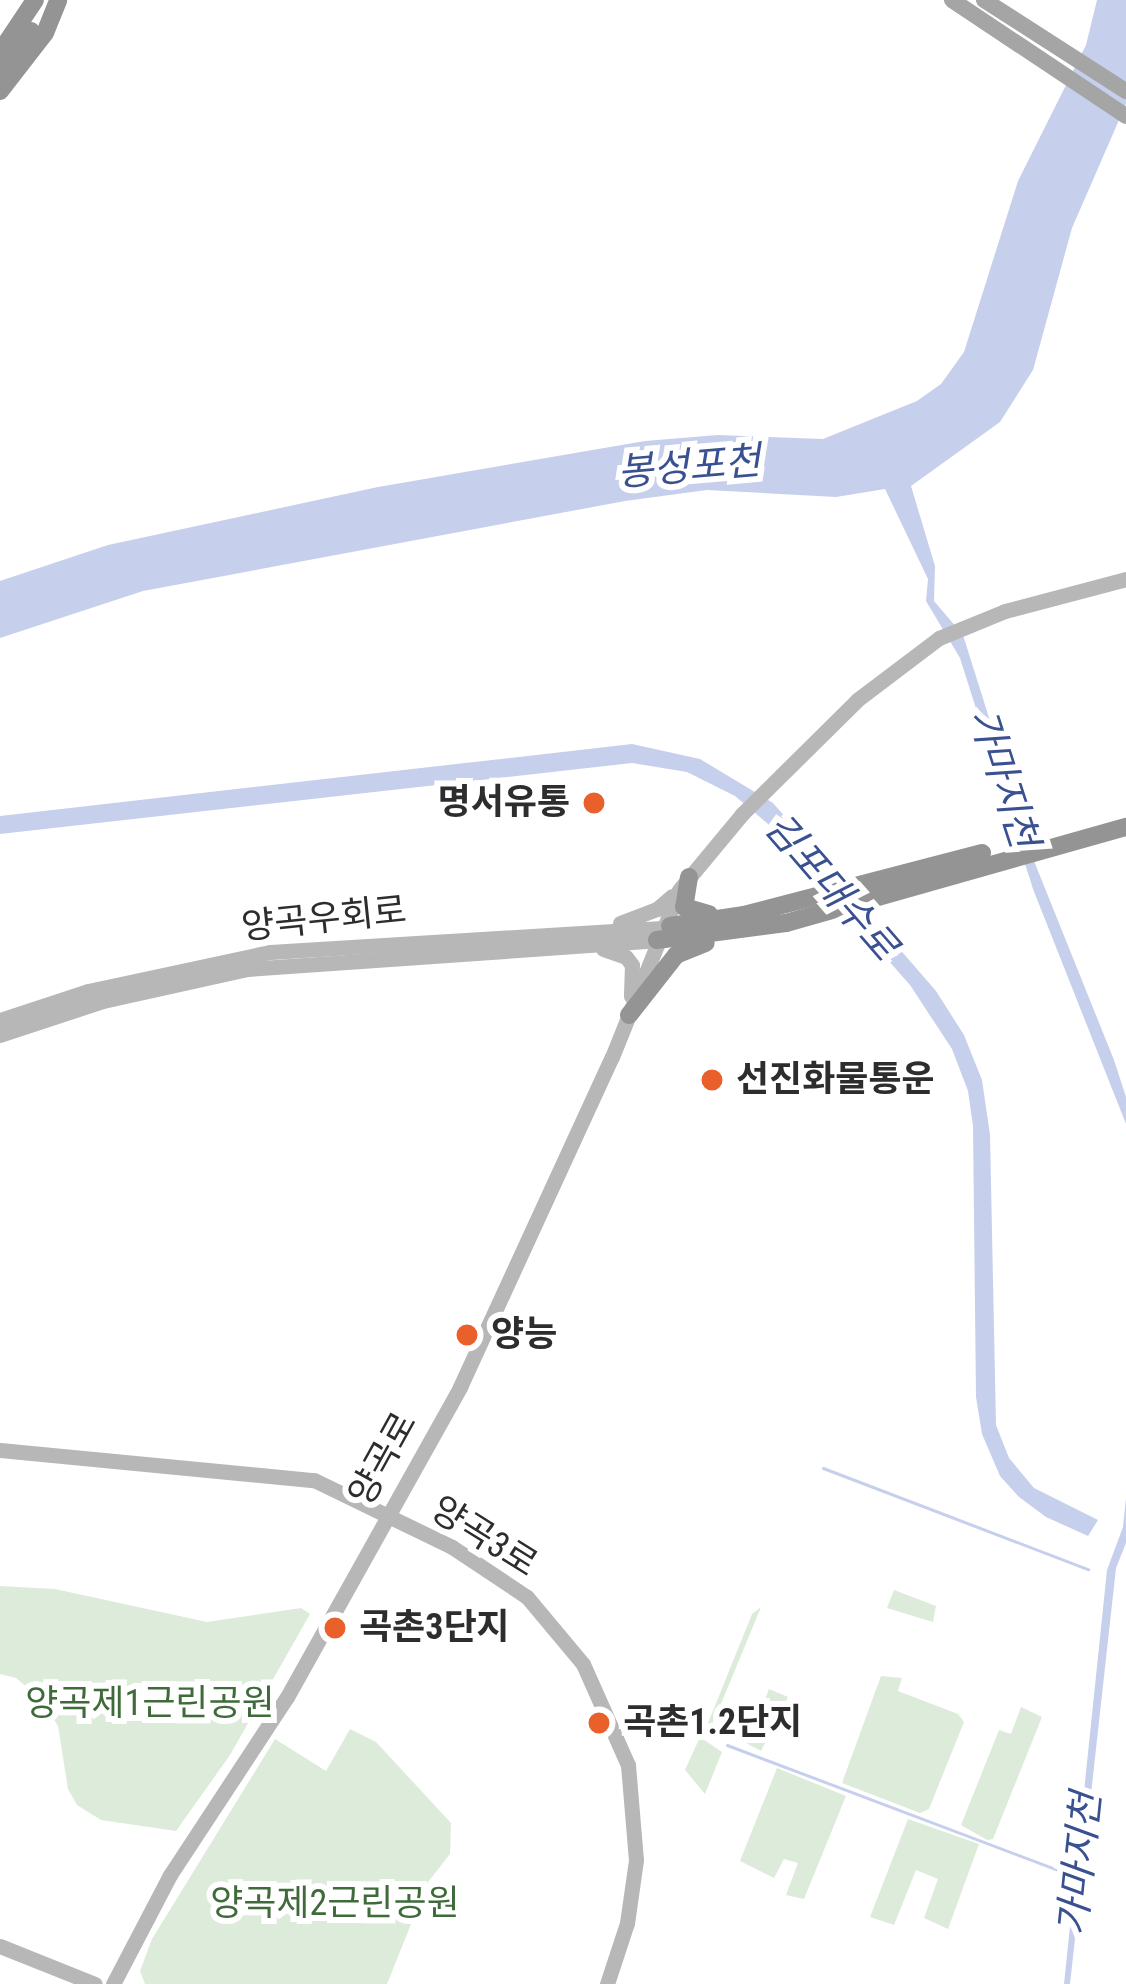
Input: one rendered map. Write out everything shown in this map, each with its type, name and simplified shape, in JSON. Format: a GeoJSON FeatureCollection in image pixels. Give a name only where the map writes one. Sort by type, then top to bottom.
{"type":"FeatureCollection","features":[{"type":"Feature","properties":{"kind":"highway"},"geometry":{"type":"LineString","coordinates":[[0,29],[32,0]]}},
{"type":"Feature","properties":{"kind":"highway"},"geometry":{"type":"LineString","coordinates":[[0,41],[32,0]]}},
{"type":"Feature","properties":{"kind":"highway"},"geometry":{"type":"LineString","coordinates":[[0,53],[32,0]]}},
{"type":"Feature","properties":{"kind":"highway"},"geometry":{"type":"LineString","coordinates":[[0,69],[57,0]]}},
{"type":"Feature","properties":{"kind":"highway"},"geometry":{"type":"LineString","coordinates":[[0,80],[57,0]]}},
{"type":"Feature","properties":{"kind":"highway"},"geometry":{"type":"LineString","coordinates":[[0,91],[45,33],[57,0]]}},
{"type":"Feature","properties":{"kind":"highway"},"geometry":{"type":"LineString","coordinates":[[659,934],[744,915],[810,908],[1126,817]]}},
{"type":"Feature","properties":{"kind":"highway"},"geometry":{"type":"LineString","coordinates":[[1048,841],[1126,827]]}},
{"type":"Feature","properties":{"kind":"highway"},"geometry":{"type":"LineString","coordinates":[[684,884],[682,899],[688,912],[744,915]]}},
{"type":"Feature","properties":{"kind":"highway"},"geometry":{"type":"LineString","coordinates":[[629,1016],[676,955],[786,923],[810,908]]}},
{"type":"Feature","properties":{"kind":"highway"},"geometry":{"type":"LineString","coordinates":[[659,934],[786,923]]}},
{"type":"Feature","properties":{"kind":"main road"},"geometry":{"type":"LineString","coordinates":[[952,0],[1126,91]]}},
{"type":"Feature","properties":{"kind":"main road"},"geometry":{"type":"LineString","coordinates":[[984,0],[1126,116]]}},
{"type":"Feature","properties":{"kind":"street"},"geometry":{"type":"LineString","coordinates":[[593,930],[657,909],[857,700],[939,638],[967,623],[1126,579]]}},
{"type":"Feature","properties":{"kind":"street","name":"양곡로"},"geometry":{"type":"LineString","coordinates":[[113,1984],[170,1875],[287,1697],[460,1387],[684,884]]}},
{"type":"Feature","properties":{"kind":"street","name":"양곡우회로"},"geometry":{"type":"LineString","coordinates":[[0,1020],[88,991],[269,952],[593,930],[659,934]]}},
{"type":"Feature","properties":{"kind":"street","name":"양곡우회로"},"geometry":{"type":"LineString","coordinates":[[0,1035],[104,1001],[247,969],[564,946],[659,934]]}},
{"type":"Feature","properties":{"kind":"street"},"geometry":{"type":"LineString","coordinates":[[564,946],[614,950],[626,957],[633,982],[629,1016]]}},
{"type":"Feature","properties":{"kind":"street","name":"양곡3로"},"geometry":{"type":"LineString","coordinates":[[0,1450],[302,1477],[390,1514],[497,1574],[527,1598],[571,1646],[613,1720],[628,1765],[637,1837],[628,1923],[607,1984]]}},
{"type":"Feature","properties":{"kind":"street"},"geometry":{"type":"LineString","coordinates":[[0,1946],[94,1984]]}},
{"type":"Feature","properties":{"kind":"green space","name":"양곡제1근린공원"},"geometry":{"type":"Polygon","coordinates":[[[0,1586],[55,1589],[207,1622],[301,1608],[310,1614],[230,1755],[176,1831],[101,1820],[77,1805],[68,1789],[58,1726],[42,1700],[16,1678],[0,1674],[0,1586]]]}},
{"type":"Feature","properties":{"kind":"green space"},"geometry":{"type":"Polygon","coordinates":[[[894,1590],[936,1606],[933,1622],[887,1608],[894,1590]]]}},
{"type":"Feature","properties":{"kind":"green space"},"geometry":{"type":"Polygon","coordinates":[[[761,1607],[709,1733],[704,1733],[752,1614],[761,1607]]]}},
{"type":"Feature","properties":{"kind":"green space"},"geometry":{"type":"Polygon","coordinates":[[[881,1676],[902,1678],[898,1691],[958,1714],[964,1722],[929,1809],[920,1813],[842,1783],[881,1676]]]}},
{"type":"Feature","properties":{"kind":"green space"},"geometry":{"type":"Polygon","coordinates":[[[769,1689],[788,1697],[761,1751],[737,1738],[746,1715],[758,1718],[769,1689]]]}},
{"type":"Feature","properties":{"kind":"green space"},"geometry":{"type":"Polygon","coordinates":[[[1021,1707],[1042,1717],[993,1839],[987,1840],[961,1825],[999,1730],[1011,1734],[1021,1707]]]}},
{"type":"Feature","properties":{"kind":"green space","name":"양곡제2근린공원"},"geometry":{"type":"Polygon","coordinates":[[[350,1729],[376,1742],[451,1823],[450,1854],[428,1882],[387,1984],[145,1984],[140,1971],[152,1939],[275,1739],[326,1771],[350,1729]]]}},
{"type":"Feature","properties":{"kind":"green space"},"geometry":{"type":"Polygon","coordinates":[[[700,1737],[722,1752],[705,1794],[685,1770],[700,1737]]]}},
{"type":"Feature","properties":{"kind":"green space"},"geometry":{"type":"Polygon","coordinates":[[[777,1768],[846,1796],[804,1899],[786,1895],[798,1863],[784,1859],[774,1878],[740,1861],[777,1768]]]}},
{"type":"Feature","properties":{"kind":"green space"},"geometry":{"type":"Polygon","coordinates":[[[908,1819],[979,1844],[948,1929],[924,1918],[938,1879],[916,1870],[894,1925],[870,1917],[908,1819]]]}},
{"type":"Feature","properties":{"kind":"water"},"geometry":{"type":"Polygon","coordinates":[[[1097,0],[1126,0],[1126,104],[1072,228],[1033,370],[1000,422],[911,486],[935,566],[934,601],[963,635],[1034,861],[1114,1060],[1126,1097],[1126,1124],[1033,889],[960,658],[926,601],[928,579],[885,489],[836,497],[707,490],[625,501],[143,591],[0,638],[0,581],[108,545],[378,487],[645,441],[718,435],[823,439],[917,401],[941,384],[964,352],[1018,181],[1086,45],[1097,0]]]}},
{"type":"Feature","properties":{"kind":"water","name":"김포대수로"},"geometry":{"type":"Polygon","coordinates":[[[632,744],[700,759],[773,803],[936,991],[964,1035],[982,1080],[990,1135],[996,1425],[1009,1458],[1034,1488],[1098,1520],[1088,1536],[1046,1517],[1019,1497],[1000,1476],[982,1434],[976,1397],[973,1126],[968,1091],[952,1049],[910,985],[768,824],[735,796],[687,772],[632,763],[0,834],[0,816],[632,744]]]}},
{"type":"Feature","properties":{"kind":"water","name":"가마지천"},"geometry":{"type":"Polygon","coordinates":[[[1126,1498],[1126,1543],[1116,1568],[1070,1984],[1064,1984],[1107,1570],[1123,1527],[1126,1498]]]}},
{"type":"Feature","properties":{"kind":"waterway"},"geometry":{"type":"LineString","coordinates":[[823,1468],[1088,1569]]}},
{"type":"Feature","properties":{"kind":"waterway","name":"가마지천"},"geometry":{"type":"LineString","coordinates":[[727,1745],[1061,1871]]}},
{"type":"Feature","properties":{"kind":"place","name":"명서유통"},"geometry":{"type":"Point","coordinates":[594,803]}},
{"type":"Feature","properties":{"kind":"place","name":"선진화물통운"},"geometry":{"type":"Point","coordinates":[712,1080]}},
{"type":"Feature","properties":{"kind":"place","name":"양능"},"geometry":{"type":"Point","coordinates":[467,1335]}},
{"type":"Feature","properties":{"kind":"place","name":"곡촌3단지"},"geometry":{"type":"Point","coordinates":[335,1628]}},
{"type":"Feature","properties":{"kind":"place","name":"곡촌1.2단지"},"geometry":{"type":"Point","coordinates":[599,1723]}},
{"type":"Feature","properties":{"kind":"water label","name":"봉성포천"},"geometry":{"type":"Point","coordinates":[689,467]}}]}
